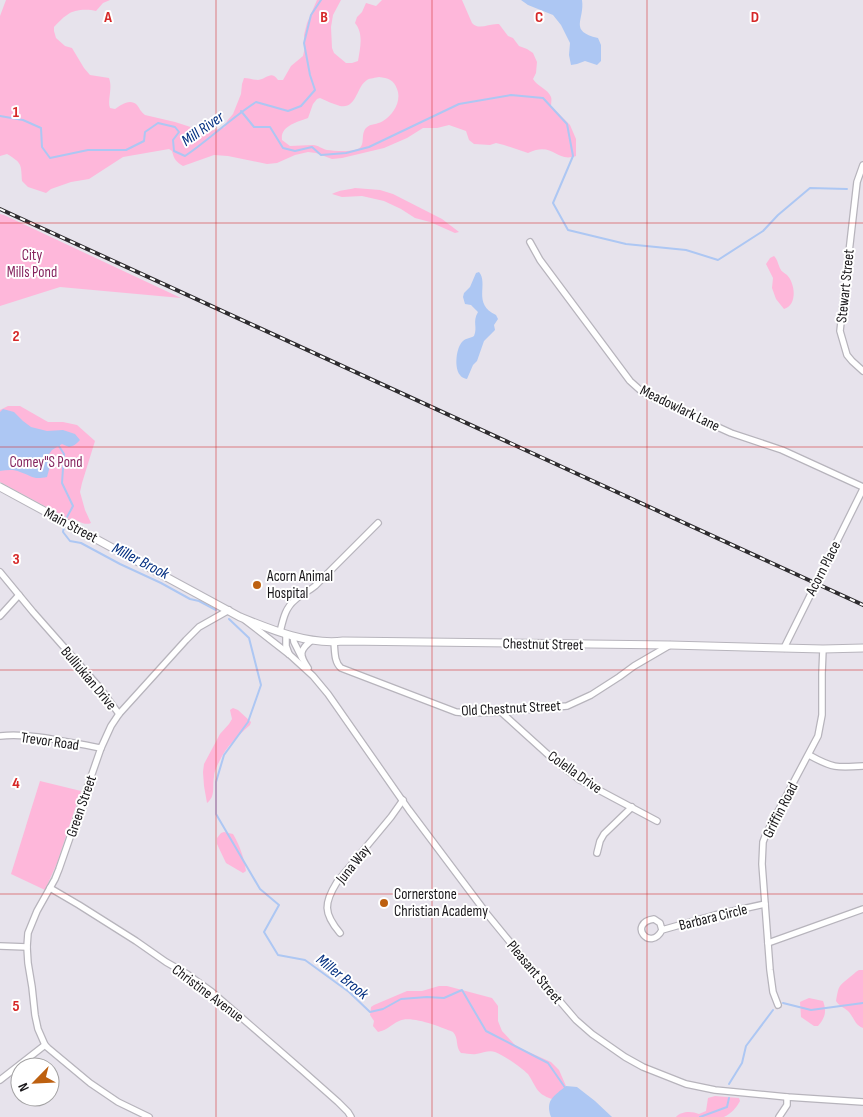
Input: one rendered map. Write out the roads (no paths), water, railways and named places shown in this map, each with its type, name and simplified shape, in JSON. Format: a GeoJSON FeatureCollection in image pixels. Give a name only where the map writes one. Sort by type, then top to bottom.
{"type":"FeatureCollection","features":[{"type":"Feature","properties":{"kind":"main road","name":"Main Street"},"geometry":{"type":"LineString","coordinates":[[0,486],[228,610]]}},
{"type":"Feature","properties":{"kind":"main road","name":"Chestnut Street"},"geometry":{"type":"LineString","coordinates":[[228,610],[240,617],[286,634],[312,640],[334,642],[863,648]]}},
{"type":"Feature","properties":{"kind":"street","name":"Stewart Street"},"geometry":{"type":"LineString","coordinates":[[863,166],[856,182],[840,331],[852,361],[863,371]]}},
{"type":"Feature","properties":{"kind":"street","name":"Meadowlark Lane"},"geometry":{"type":"LineString","coordinates":[[530,242],[540,260],[630,381],[640,390],[720,429],[782,450],[863,488]]}},
{"type":"Feature","properties":{"kind":"street","name":"Acorn Place"},"geometry":{"type":"LineString","coordinates":[[784,648],[863,488]]}},
{"type":"Feature","properties":{"kind":"street"},"geometry":{"type":"LineString","coordinates":[[290,655],[286,646],[285,614],[290,604],[309,592],[378,524]]}},
{"type":"Feature","properties":{"kind":"street","name":"Bulliukian Drive"},"geometry":{"type":"LineString","coordinates":[[0,572],[59,643],[100,688],[119,714]]}},
{"type":"Feature","properties":{"kind":"street"},"geometry":{"type":"LineString","coordinates":[[0,616],[19,595]]}},
{"type":"Feature","properties":{"kind":"street","name":"Green Street"},"geometry":{"type":"LineString","coordinates":[[45,1045],[38,1029],[35,1015],[27,947],[28,933],[60,869],[101,748],[119,714],[186,640],[199,627],[228,610]]}},
{"type":"Feature","properties":{"kind":"street","name":"Pleasant Street"},"geometry":{"type":"LineString","coordinates":[[240,617],[290,655],[313,676],[328,694],[450,866],[487,914],[576,1020],[592,1034],[625,1057],[686,1084],[716,1090],[863,1102]]}},
{"type":"Feature","properties":{"kind":"street","name":"Pleasant Street"},"geometry":{"type":"LineString","coordinates":[[286,634],[313,676]]}},
{"type":"Feature","properties":{"kind":"street"},"geometry":{"type":"LineString","coordinates":[[303,660],[301,655],[302,648],[312,640]]}},
{"type":"Feature","properties":{"kind":"street","name":"Old Chestnut Street"},"geometry":{"type":"LineString","coordinates":[[334,642],[336,662],[341,668],[456,712],[467,713],[567,706],[591,695],[634,666],[670,645]]}},
{"type":"Feature","properties":{"kind":"street","name":"Griffin Road"},"geometry":{"type":"LineString","coordinates":[[778,1005],[771,982],[762,864],[763,842],[818,736],[821,722],[823,649]]}},
{"type":"Feature","properties":{"kind":"street","name":"Colella Drive"},"geometry":{"type":"LineString","coordinates":[[501,712],[554,760],[580,780],[657,821]]}},
{"type":"Feature","properties":{"kind":"street","name":"Trevor Road"},"geometry":{"type":"LineString","coordinates":[[0,736],[22,736],[57,740],[101,748]]}},
{"type":"Feature","properties":{"kind":"street"},"geometry":{"type":"LineString","coordinates":[[808,755],[834,767],[863,766]]}},
{"type":"Feature","properties":{"kind":"street","name":"Juna Way"},"geometry":{"type":"LineString","coordinates":[[340,933],[332,924],[327,908],[327,900],[337,882],[392,817],[403,800]]}},
{"type":"Feature","properties":{"kind":"street"},"geometry":{"type":"LineString","coordinates":[[597,853],[604,834],[632,807]]}},
{"type":"Feature","properties":{"kind":"street","name":"Christine Avenue"},"geometry":{"type":"LineString","coordinates":[[50,888],[79,904],[212,992],[338,1102],[352,1117]]}},
{"type":"Feature","properties":{"kind":"street","name":"Barbara Circle"},"geometry":{"type":"LineString","coordinates":[[662,930],[715,915],[765,904]]}},
{"type":"Feature","properties":{"kind":"street"},"geometry":{"type":"LineString","coordinates":[[768,944],[863,909]]}},
{"type":"Feature","properties":{"kind":"street"},"geometry":{"type":"LineString","coordinates":[[0,946],[27,947]]}},
{"type":"Feature","properties":{"kind":"street"},"geometry":{"type":"LineString","coordinates":[[0,1080],[45,1045],[108,1096],[149,1117]]}},
{"type":"Feature","properties":{"kind":"street"},"geometry":{"type":"LineString","coordinates":[[779,1117],[787,1105],[787,1097]]}},
{"type":"Feature","properties":{"kind":"water"},"geometry":{"type":"Polygon","coordinates":[[[521,0],[582,0],[581,28],[583,32],[598,38],[601,45],[601,61],[597,65],[585,61],[571,65],[569,55],[570,43],[561,25],[553,15],[528,5],[521,0]]]}},
{"type":"Feature","properties":{"kind":"water"},"geometry":{"type":"Polygon","coordinates":[[[479,272],[482,277],[482,294],[485,305],[498,319],[494,325],[495,330],[484,341],[477,361],[473,365],[467,379],[458,372],[456,363],[457,353],[463,341],[474,336],[475,319],[478,312],[471,305],[465,304],[463,297],[476,273],[479,272]]]}},
{"type":"Feature","properties":{"kind":"water"},"geometry":{"type":"Polygon","coordinates":[[[3,409],[14,412],[31,427],[47,431],[63,430],[75,434],[80,440],[72,446],[69,447],[62,444],[52,450],[47,457],[50,466],[47,477],[35,478],[13,470],[0,471],[0,412],[3,409]]]}},
{"type":"Feature","properties":{"kind":"water"},"geometry":{"type":"Polygon","coordinates":[[[566,1086],[577,1087],[612,1117],[551,1117],[549,1111],[550,1102],[566,1086]]]}},
{"type":"Feature","properties":{"kind":"waterway","name":"Mill River"},"geometry":{"type":"LineString","coordinates":[[0,116],[23,120],[41,128],[42,147],[50,158],[88,150],[126,150],[144,141],[145,132],[158,123],[175,127],[179,132],[173,140],[174,151],[185,156],[256,102],[288,111],[301,106],[315,90],[304,43],[311,15],[321,0]]}},
{"type":"Feature","properties":{"kind":"waterway"},"geometry":{"type":"LineString","coordinates":[[241,111],[254,127],[270,127],[283,148],[295,151],[312,147],[321,155],[346,153],[369,147],[459,104],[511,95],[543,98],[567,124],[573,156],[553,203],[568,230],[626,244],[686,250],[718,260],[763,231],[778,215],[810,188],[847,189]]}},
{"type":"Feature","properties":{"kind":"waterway","name":"Miller Brook"},"geometry":{"type":"LineString","coordinates":[[57,443],[64,454],[62,483],[73,506],[67,517]]}},
{"type":"Feature","properties":{"kind":"waterway","name":"Miller Brook"},"geometry":{"type":"LineString","coordinates":[[64,527],[63,532],[70,541],[81,543],[190,599],[199,601],[216,610]]}},
{"type":"Feature","properties":{"kind":"waterway","name":"Miller Brook"},"geometry":{"type":"LineString","coordinates":[[229,619],[249,638],[261,685],[248,722],[224,755],[216,782],[216,814],[260,889],[279,905],[264,932],[278,955],[305,960],[349,992],[370,1012],[383,1009],[401,999],[444,998],[462,990],[486,1031],[548,1063],[566,1089]]}},
{"type":"Feature","properties":{"kind":"waterway","name":"Miller Brook"},"geometry":{"type":"LineString","coordinates":[[783,1003],[811,1010],[863,1003]]}},
{"type":"Feature","properties":{"kind":"waterway","name":"Miller Brook"},"geometry":{"type":"LineString","coordinates":[[729,1084],[742,1063],[746,1046],[773,1010]]}},
{"type":"Feature","properties":{"kind":"waterway","name":"Miller Brook"},"geometry":{"type":"LineString","coordinates":[[700,1117],[727,1107],[729,1098]]}},
{"type":"Feature","properties":{"kind":"railway"},"geometry":{"type":"LineString","coordinates":[[0,209],[863,605]]}},
{"type":"Feature","properties":{"kind":"place","name":"Acorn Animal Hospital"},"geometry":{"type":"Point","coordinates":[257,585]}},
{"type":"Feature","properties":{"kind":"place","name":"Cornerstone Christian Academy"},"geometry":{"type":"Point","coordinates":[384,903]}},
{"type":"Feature","properties":{"kind":"park label","name":"City Mills Pond"},"geometry":{"type":"Point","coordinates":[32,264]}},
{"type":"Feature","properties":{"kind":"park label","name":"Comey\"S Pond"},"geometry":{"type":"Point","coordinates":[46,462]}}]}
